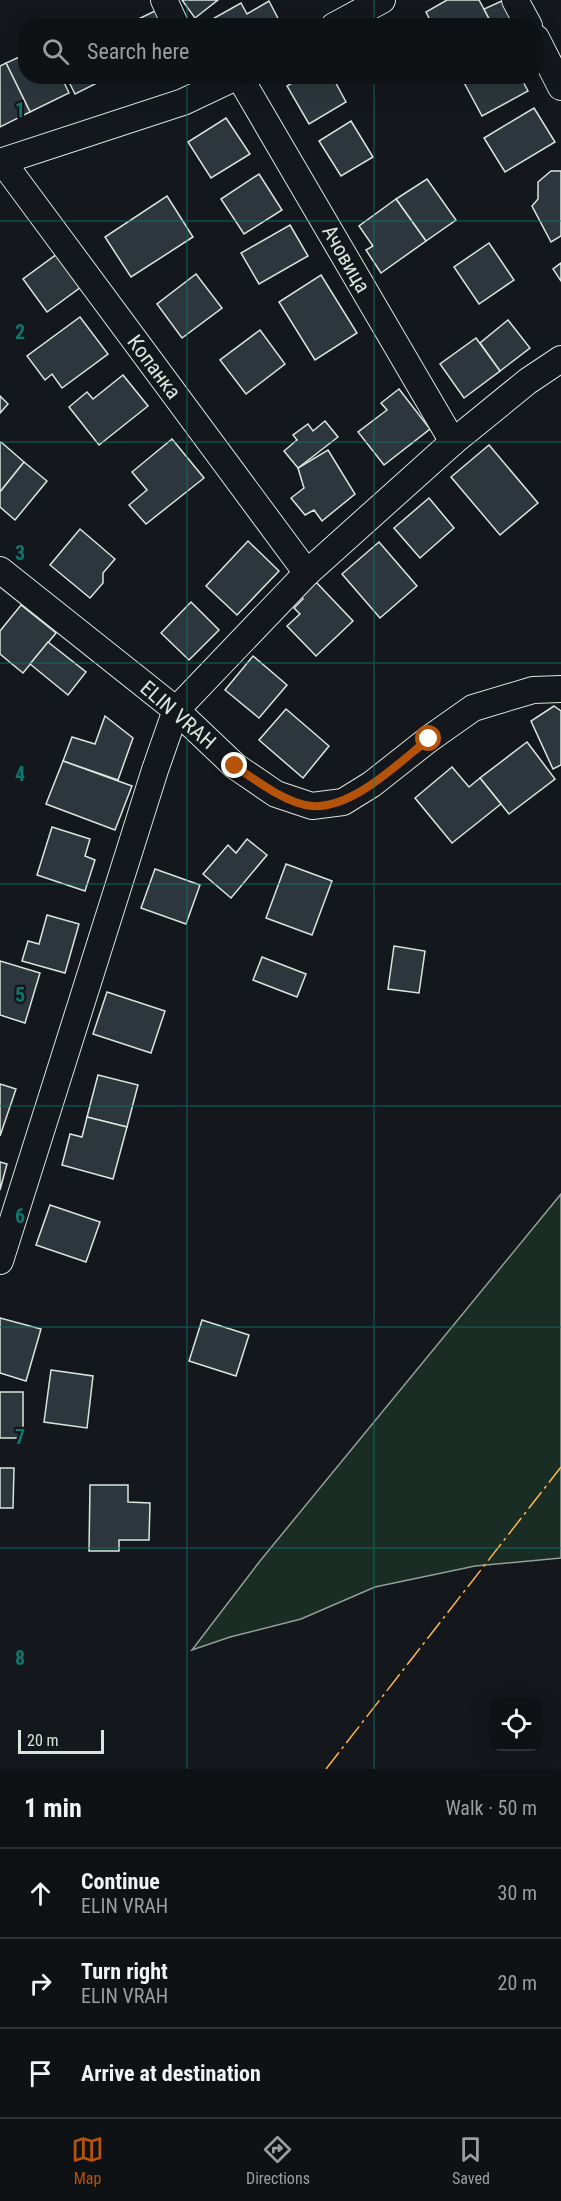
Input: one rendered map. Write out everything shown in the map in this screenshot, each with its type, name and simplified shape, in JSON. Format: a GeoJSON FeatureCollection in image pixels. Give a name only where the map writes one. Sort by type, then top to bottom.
{"type":"FeatureCollection","features":[{"type":"Feature","properties":{"kind":"street"},"geometry":{"type":"LineString","coordinates":[[164,0],[172,18]]}},
{"type":"Feature","properties":{"kind":"street"},"geometry":{"type":"LineString","coordinates":[[349,18],[382,0]]}},
{"type":"Feature","properties":{"kind":"street"},"geometry":{"type":"LineString","coordinates":[[515,0],[525,18]]}},
{"type":"Feature","properties":{"kind":"street"},"geometry":{"type":"LineString","coordinates":[[543,52],[561,87]]}},
{"type":"Feature","properties":{"kind":"street"},"geometry":{"type":"LineString","coordinates":[[1,162],[183,102],[203,84]]}},
{"type":"Feature","properties":{"kind":"street","name":"Ачовица"},"geometry":{"type":"LineString","coordinates":[[244,84],[453,442]]}},
{"type":"Feature","properties":{"kind":"street","name":"Копанка"},"geometry":{"type":"LineString","coordinates":[[1,162],[307,573]]}},
{"type":"Feature","properties":{"kind":"street"},"geometry":{"type":"LineString","coordinates":[[0,1261],[176,710],[307,573],[453,442],[528,381],[561,359]]}},
{"type":"Feature","properties":{"kind":"street","name":"ELIN VRAH"},"geometry":{"type":"LineString","coordinates":[[0,570],[176,710],[235,766],[276,794],[312,806],[343,801],[353,796],[473,708],[533,690],[561,689]]}},
{"type":"Feature","properties":{"kind":"green space"},"geometry":{"type":"Polygon","coordinates":[[[561,1194],[561,1558],[475,1566],[375,1587],[301,1619],[230,1637],[192,1650],[260,1561],[561,1194]]]}},
{"type":"Feature","properties":{"kind":"building"},"geometry":{"type":"Polygon","coordinates":[[[182,0],[218,0],[195,18],[182,0]]]}},
{"type":"Feature","properties":{"kind":"building"},"geometry":{"type":"Polygon","coordinates":[[[447,0],[479,0],[489,18],[429,18],[426,12],[447,0]]]}},
{"type":"Feature","properties":{"kind":"building"},"geometry":{"type":"Polygon","coordinates":[[[504,0],[513,18],[489,18],[484,9],[504,0]]]}},
{"type":"Feature","properties":{"kind":"building"},"geometry":{"type":"Polygon","coordinates":[[[269,1],[278,18],[214,18],[241,3],[247,14],[269,1]]]}},
{"type":"Feature","properties":{"kind":"building"},"geometry":{"type":"Polygon","coordinates":[[[159,9],[163,18],[140,18],[159,9]]]}},
{"type":"Feature","properties":{"kind":"building"},"geometry":{"type":"Polygon","coordinates":[[[18,58],[18,84],[65,84],[69,93],[30,112],[6,63],[18,58]]]}},
{"type":"Feature","properties":{"kind":"building"},"geometry":{"type":"Polygon","coordinates":[[[6,63],[30,112],[0,127],[0,66],[6,63]]]}},
{"type":"Feature","properties":{"kind":"building"},"geometry":{"type":"Polygon","coordinates":[[[70,84],[95,84],[75,94],[70,84]]]}},
{"type":"Feature","properties":{"kind":"building"},"geometry":{"type":"Polygon","coordinates":[[[290,84],[336,84],[346,102],[309,124],[287,86],[290,84]]]}},
{"type":"Feature","properties":{"kind":"building"},"geometry":{"type":"Polygon","coordinates":[[[465,84],[524,84],[528,91],[482,116],[465,84]]]}},
{"type":"Feature","properties":{"kind":"building"},"geometry":{"type":"Polygon","coordinates":[[[534,108],[555,142],[505,172],[484,138],[534,108]]]}},
{"type":"Feature","properties":{"kind":"building"},"geometry":{"type":"Polygon","coordinates":[[[226,118],[250,154],[211,178],[188,142],[226,118]]]}},
{"type":"Feature","properties":{"kind":"building"},"geometry":{"type":"Polygon","coordinates":[[[351,121],[373,157],[341,176],[319,141],[351,121]]]}},
{"type":"Feature","properties":{"kind":"building"},"geometry":{"type":"Polygon","coordinates":[[[551,171],[561,171],[561,236],[551,242],[532,206],[538,199],[538,182],[551,171]]]}},
{"type":"Feature","properties":{"kind":"building"},"geometry":{"type":"Polygon","coordinates":[[[259,174],[282,210],[244,234],[221,199],[259,174]]]}},
{"type":"Feature","properties":{"kind":"building"},"geometry":{"type":"Polygon","coordinates":[[[427,179],[456,220],[426,241],[396,199],[427,179]]]}},
{"type":"Feature","properties":{"kind":"building"},"geometry":{"type":"Polygon","coordinates":[[[167,196],[193,237],[131,277],[105,237],[167,196]]]}},
{"type":"Feature","properties":{"kind":"building"},"geometry":{"type":"Polygon","coordinates":[[[396,199],[426,241],[381,273],[366,250],[373,246],[359,226],[396,199]]]}},
{"type":"Feature","properties":{"kind":"building"},"geometry":{"type":"Polygon","coordinates":[[[290,225],[308,256],[259,284],[241,253],[290,225]]]}},
{"type":"Feature","properties":{"kind":"building"},"geometry":{"type":"Polygon","coordinates":[[[489,243],[514,280],[479,304],[454,267],[489,243]]]}},
{"type":"Feature","properties":{"kind":"building"},"geometry":{"type":"Polygon","coordinates":[[[61,251],[85,284],[47,312],[23,279],[61,251]]]}},
{"type":"Feature","properties":{"kind":"building"},"geometry":{"type":"Polygon","coordinates":[[[561,263],[561,281],[553,269],[561,263]]]}},
{"type":"Feature","properties":{"kind":"building"},"geometry":{"type":"Polygon","coordinates":[[[196,274],[222,308],[182,338],[157,304],[196,274]]]}},
{"type":"Feature","properties":{"kind":"building"},"geometry":{"type":"Polygon","coordinates":[[[321,275],[357,333],[315,360],[279,302],[321,275]]]}},
{"type":"Feature","properties":{"kind":"building"},"geometry":{"type":"Polygon","coordinates":[[[80,317],[108,354],[62,388],[52,374],[45,380],[27,356],[80,317]]]}},
{"type":"Feature","properties":{"kind":"building"},"geometry":{"type":"Polygon","coordinates":[[[508,320],[530,348],[500,371],[480,343],[508,320]]]}},
{"type":"Feature","properties":{"kind":"building"},"geometry":{"type":"Polygon","coordinates":[[[260,330],[285,364],[246,394],[220,360],[260,330]]]}},
{"type":"Feature","properties":{"kind":"building"},"geometry":{"type":"Polygon","coordinates":[[[476,338],[500,371],[464,398],[440,364],[476,338]]]}},
{"type":"Feature","properties":{"kind":"building"},"geometry":{"type":"Polygon","coordinates":[[[123,375],[148,406],[99,445],[69,407],[87,392],[93,399],[123,375]]]}},
{"type":"Feature","properties":{"kind":"building"},"geometry":{"type":"Polygon","coordinates":[[[399,389],[430,429],[384,465],[358,432],[387,410],[381,403],[399,389]]]}},
{"type":"Feature","properties":{"kind":"building"},"geometry":{"type":"Polygon","coordinates":[[[0,396],[8,404],[0,413],[0,396]]]}},
{"type":"Feature","properties":{"kind":"building"},"geometry":{"type":"Polygon","coordinates":[[[325,421],[338,437],[298,468],[284,451],[297,440],[293,435],[308,424],[313,431],[325,421]]]}},
{"type":"Feature","properties":{"kind":"building"},"geometry":{"type":"Polygon","coordinates":[[[172,439],[204,478],[146,524],[129,505],[147,490],[132,472],[172,439]]]}},
{"type":"Feature","properties":{"kind":"building"},"geometry":{"type":"Polygon","coordinates":[[[0,443],[24,462],[0,492],[0,443]]]}},
{"type":"Feature","properties":{"kind":"building"},"geometry":{"type":"Polygon","coordinates":[[[489,445],[538,503],[500,535],[451,477],[489,445]]]}},
{"type":"Feature","properties":{"kind":"building"},"geometry":{"type":"Polygon","coordinates":[[[328,450],[355,494],[322,521],[314,510],[305,515],[291,498],[304,488],[298,468],[328,450]]]}},
{"type":"Feature","properties":{"kind":"building"},"geometry":{"type":"Polygon","coordinates":[[[24,462],[47,481],[15,520],[0,507],[0,492],[24,462]]]}},
{"type":"Feature","properties":{"kind":"building"},"geometry":{"type":"Polygon","coordinates":[[[429,498],[454,528],[420,558],[394,528],[429,498]]]}},
{"type":"Feature","properties":{"kind":"building"},"geometry":{"type":"Polygon","coordinates":[[[80,529],[115,559],[103,573],[103,583],[90,598],[50,565],[80,529]]]}},
{"type":"Feature","properties":{"kind":"building"},"geometry":{"type":"Polygon","coordinates":[[[248,541],[279,571],[237,615],[206,586],[248,541]]]}},
{"type":"Feature","properties":{"kind":"building"},"geometry":{"type":"Polygon","coordinates":[[[379,542],[417,586],[380,618],[342,574],[379,542]]]}},
{"type":"Feature","properties":{"kind":"building"},"geometry":{"type":"Polygon","coordinates":[[[315,581],[353,621],[316,656],[287,626],[300,614],[294,608],[303,599],[300,595],[315,581]]]}},
{"type":"Feature","properties":{"kind":"building"},"geometry":{"type":"Polygon","coordinates":[[[191,602],[219,630],[189,660],[161,633],[191,602]]]}},
{"type":"Feature","properties":{"kind":"building"},"geometry":{"type":"Polygon","coordinates":[[[21,605],[56,633],[23,673],[0,654],[0,631],[21,605]]]}},
{"type":"Feature","properties":{"kind":"building"},"geometry":{"type":"Polygon","coordinates":[[[48,642],[86,672],[68,695],[30,664],[48,642]]]}},
{"type":"Feature","properties":{"kind":"building"},"geometry":{"type":"Polygon","coordinates":[[[253,656],[287,685],[259,718],[225,690],[253,656]]]}},
{"type":"Feature","properties":{"kind":"building"},"geometry":{"type":"Polygon","coordinates":[[[554,706],[561,711],[561,765],[553,769],[531,721],[554,706]]]}},
{"type":"Feature","properties":{"kind":"building"},"geometry":{"type":"Polygon","coordinates":[[[286,709],[329,746],[303,778],[259,740],[286,709]]]}},
{"type":"Feature","properties":{"kind":"building"},"geometry":{"type":"Polygon","coordinates":[[[105,716],[133,738],[118,780],[63,761],[72,737],[95,744],[105,716]]]}},
{"type":"Feature","properties":{"kind":"building"},"geometry":{"type":"Polygon","coordinates":[[[527,742],[555,779],[509,814],[480,778],[527,742]]]}},
{"type":"Feature","properties":{"kind":"building"},"geometry":{"type":"Polygon","coordinates":[[[63,761],[132,786],[115,830],[46,804],[63,761]]]}},
{"type":"Feature","properties":{"kind":"building"},"geometry":{"type":"Polygon","coordinates":[[[452,767],[469,787],[480,778],[501,804],[452,843],[415,798],[452,767]]]}},
{"type":"Feature","properties":{"kind":"building"},"geometry":{"type":"Polygon","coordinates":[[[52,827],[90,839],[85,856],[95,860],[85,891],[37,875],[52,827]]]}},
{"type":"Feature","properties":{"kind":"building"},"geometry":{"type":"Polygon","coordinates":[[[247,839],[267,855],[231,898],[203,874],[228,845],[236,853],[247,839]]]}},
{"type":"Feature","properties":{"kind":"building"},"geometry":{"type":"Polygon","coordinates":[[[286,864],[332,881],[312,935],[266,918],[286,864]]]}},
{"type":"Feature","properties":{"kind":"building"},"geometry":{"type":"Polygon","coordinates":[[[155,869],[200,885],[186,924],[141,908],[155,869]]]}},
{"type":"Feature","properties":{"kind":"building"},"geometry":{"type":"Polygon","coordinates":[[[47,915],[79,924],[65,973],[22,961],[28,941],[39,944],[47,915]]]}},
{"type":"Feature","properties":{"kind":"building"},"geometry":{"type":"Polygon","coordinates":[[[394,946],[425,951],[419,993],[388,989],[394,946]]]}},
{"type":"Feature","properties":{"kind":"building"},"geometry":{"type":"Polygon","coordinates":[[[262,957],[306,974],[297,997],[253,980],[262,957]]]}},
{"type":"Feature","properties":{"kind":"building"},"geometry":{"type":"Polygon","coordinates":[[[0,961],[40,973],[25,1023],[0,1015],[0,961]]]}},
{"type":"Feature","properties":{"kind":"building"},"geometry":{"type":"Polygon","coordinates":[[[107,992],[165,1011],[151,1053],[93,1034],[107,992]]]}},
{"type":"Feature","properties":{"kind":"building"},"geometry":{"type":"Polygon","coordinates":[[[98,1075],[138,1085],[127,1127],[87,1117],[98,1075]]]}},
{"type":"Feature","properties":{"kind":"building"},"geometry":{"type":"Polygon","coordinates":[[[0,1084],[16,1089],[0,1136],[0,1084]]]}},
{"type":"Feature","properties":{"kind":"building"},"geometry":{"type":"Polygon","coordinates":[[[87,1117],[127,1127],[113,1179],[62,1165],[70,1134],[82,1137],[87,1117]]]}},
{"type":"Feature","properties":{"kind":"building"},"geometry":{"type":"Polygon","coordinates":[[[0,1162],[7,1164],[0,1190],[0,1162]]]}},
{"type":"Feature","properties":{"kind":"building"},"geometry":{"type":"Polygon","coordinates":[[[50,1205],[100,1222],[86,1262],[36,1245],[50,1205]]]}},
{"type":"Feature","properties":{"kind":"building"},"geometry":{"type":"Polygon","coordinates":[[[0,1318],[41,1329],[26,1381],[0,1373],[0,1318]]]}},
{"type":"Feature","properties":{"kind":"building"},"geometry":{"type":"Polygon","coordinates":[[[202,1320],[249,1335],[236,1376],[189,1361],[202,1320]]]}},
{"type":"Feature","properties":{"kind":"building"},"geometry":{"type":"Polygon","coordinates":[[[51,1370],[93,1376],[87,1428],[44,1422],[51,1370]]]}},
{"type":"Feature","properties":{"kind":"building"},"geometry":{"type":"Polygon","coordinates":[[[0,1392],[23,1392],[23,1438],[0,1438],[0,1392]]]}},
{"type":"Feature","properties":{"kind":"building"},"geometry":{"type":"Polygon","coordinates":[[[0,1468],[14,1468],[13,1508],[0,1508],[0,1468]]]}},
{"type":"Feature","properties":{"kind":"building"},"geometry":{"type":"Polygon","coordinates":[[[90,1485],[128,1485],[128,1502],[150,1503],[149,1540],[119,1540],[119,1551],[89,1551],[90,1485]]]}},
{"type":"Feature","properties":{"kind":"power"},"geometry":{"type":"LineString","coordinates":[[326,1769],[561,1467]]}},
{"type":"Feature","properties":{"kind":"route"},"geometry":{"type":"LineString","coordinates":[[235,766],[276,794],[312,806],[343,801],[372,784],[429,739]]}}]}
